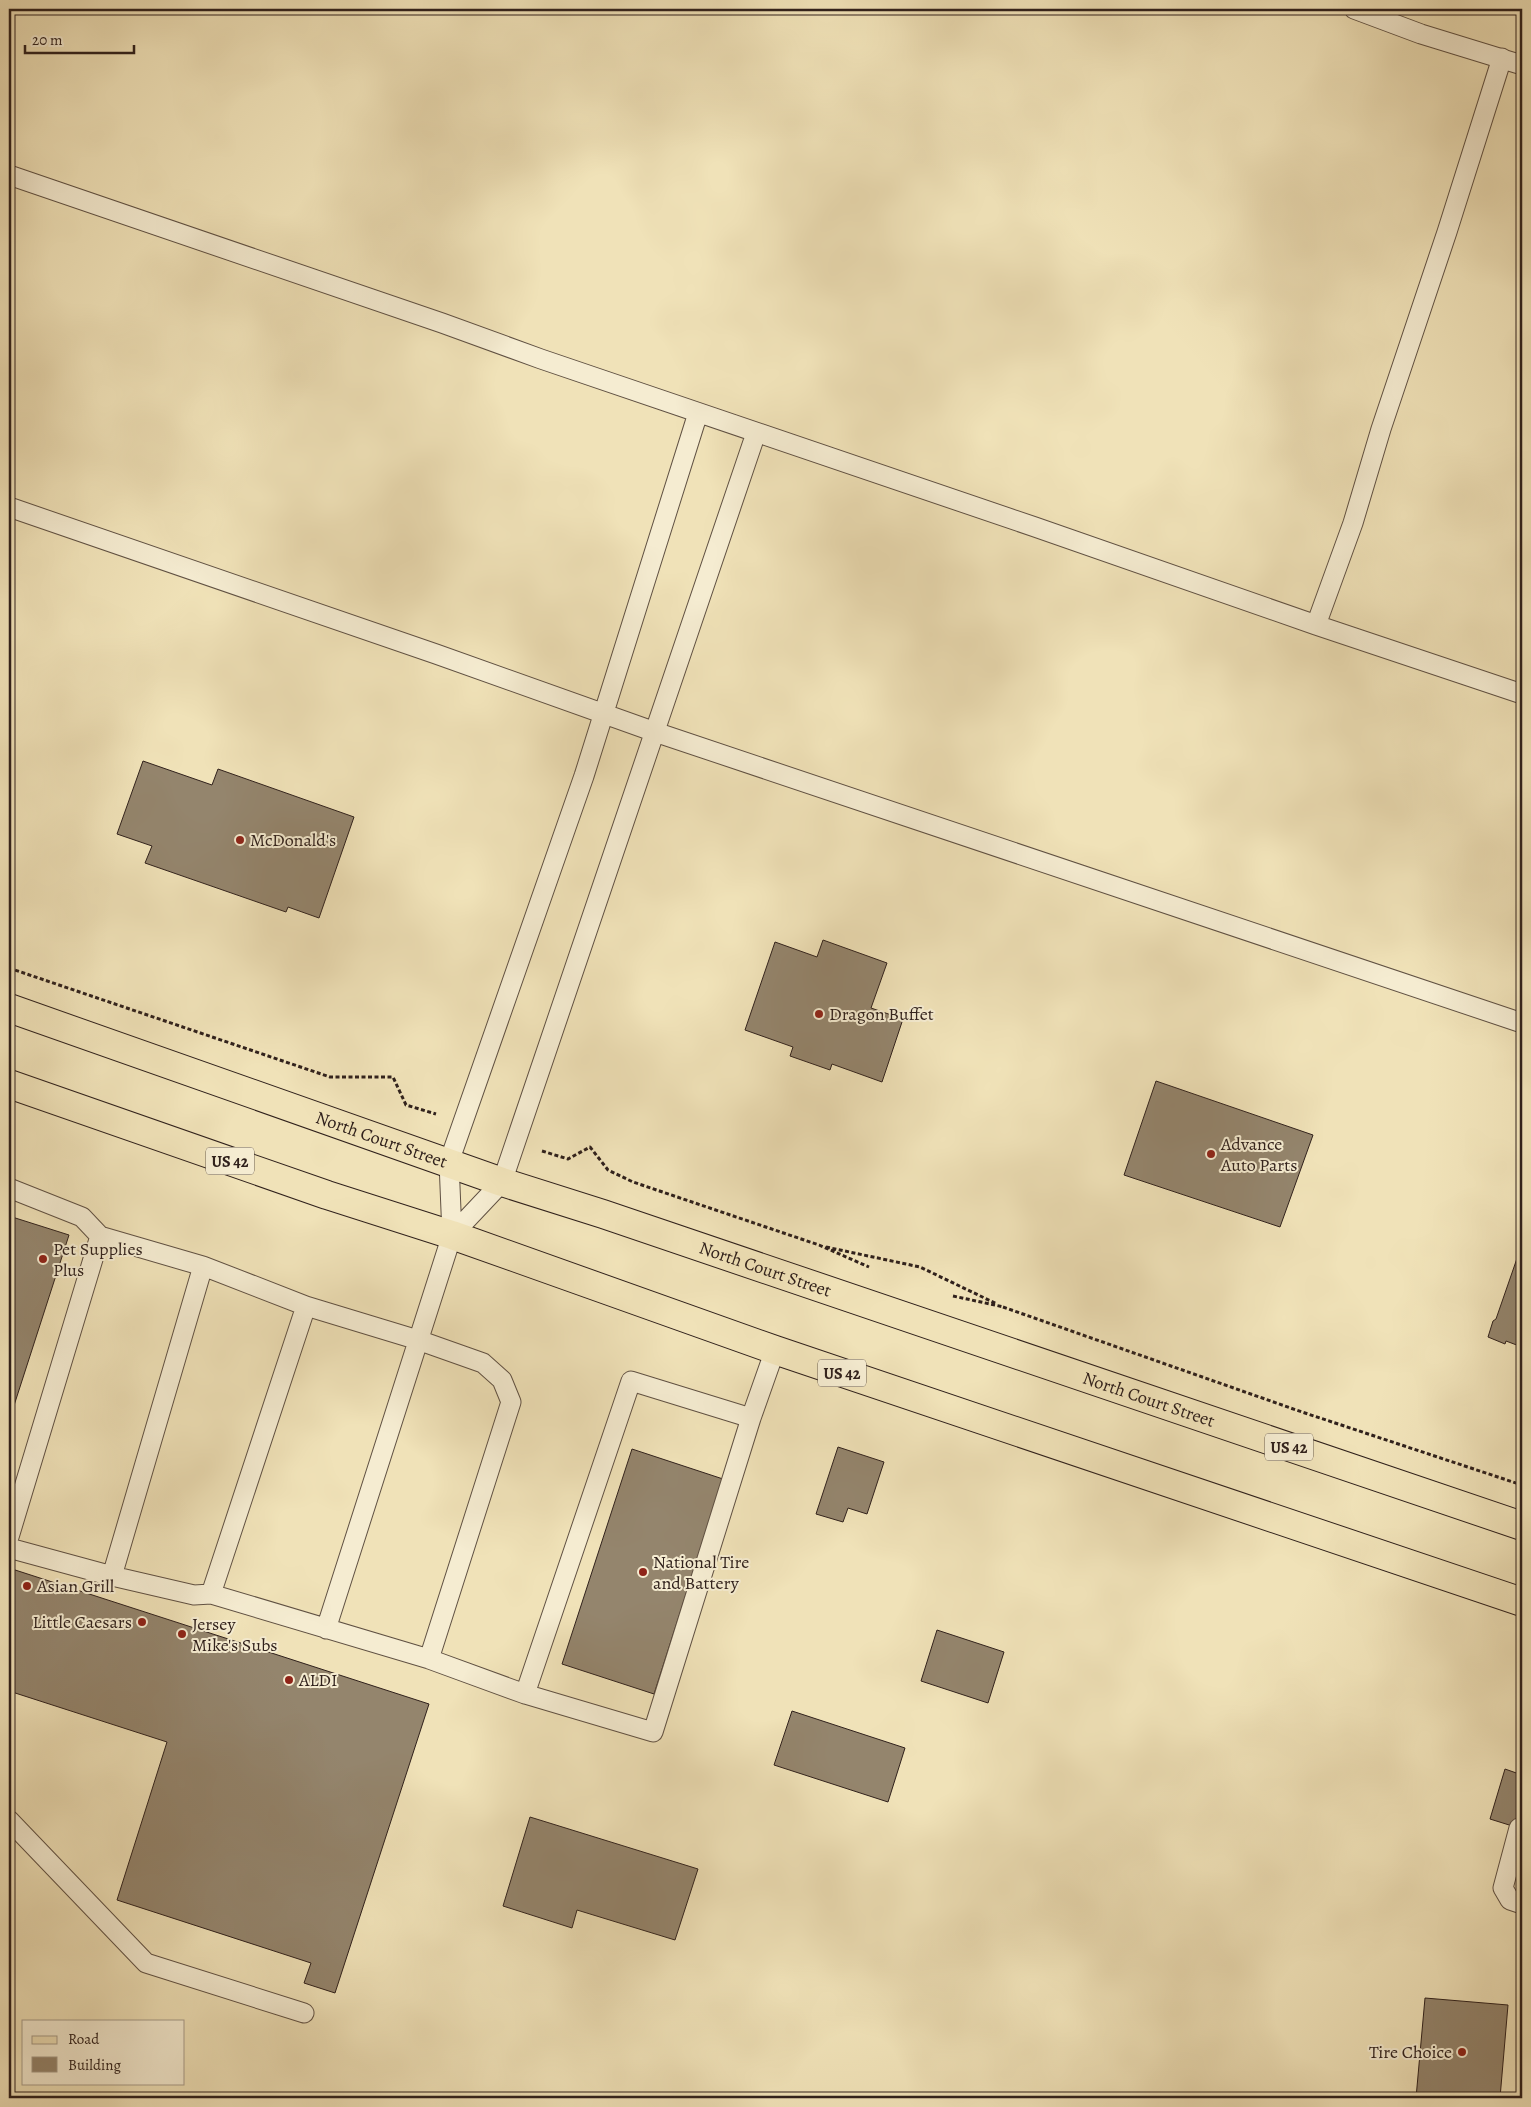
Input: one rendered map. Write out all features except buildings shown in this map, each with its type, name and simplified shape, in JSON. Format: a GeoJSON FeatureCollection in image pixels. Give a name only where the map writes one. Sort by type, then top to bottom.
{"type":"FeatureCollection","features":[{"type":"Feature","properties":{"kind":"main road","name":"North Court Street"},"geometry":{"type":"LineString","coordinates":[[9,1008],[502,1182],[603,1214],[1522,1526]]}},
{"type":"Feature","properties":{"kind":"main road","name":"US 42"},"geometry":{"type":"LineString","coordinates":[[9,1084],[327,1194],[452,1235],[775,1350],[1522,1602]]}},
{"type":"Feature","properties":{"kind":"lane"},"geometry":{"type":"LineString","coordinates":[[1354,9],[1421,34],[1522,65]]}},
{"type":"Feature","properties":{"kind":"lane"},"geometry":{"type":"LineString","coordinates":[[1316,625],[1353,522],[1381,429],[1502,58]]}},
{"type":"Feature","properties":{"kind":"lane"},"geometry":{"type":"LineString","coordinates":[[9,175],[756,433],[1522,694]]}},
{"type":"Feature","properties":{"kind":"lane"},"geometry":{"type":"LineString","coordinates":[[326,1629],[452,1235],[449,1162],[584,776],[698,413]]}},
{"type":"Feature","properties":{"kind":"lane"},"geometry":{"type":"LineString","coordinates":[[452,1235],[502,1182],[756,433]]}},
{"type":"Feature","properties":{"kind":"lane"},"geometry":{"type":"LineString","coordinates":[[9,507],[655,732],[1522,1023]]}},
{"type":"Feature","properties":{"kind":"lane"},"geometry":{"type":"LineString","coordinates":[[9,1188],[82,1217],[100,1236],[203,1266],[306,1306],[418,1340],[483,1363],[502,1380],[510,1402],[430,1659]]}},
{"type":"Feature","properties":{"kind":"lane"},"geometry":{"type":"LineString","coordinates":[[9,1536],[100,1236]]}},
{"type":"Feature","properties":{"kind":"lane"},"geometry":{"type":"LineString","coordinates":[[112,1576],[203,1266]]}},
{"type":"Feature","properties":{"kind":"lane"},"geometry":{"type":"LineString","coordinates":[[211,1594],[306,1306]]}},
{"type":"Feature","properties":{"kind":"lane"},"geometry":{"type":"LineString","coordinates":[[9,1548],[112,1576],[194,1595],[211,1594],[430,1659],[525,1694],[653,1732],[751,1418],[775,1350]]}},
{"type":"Feature","properties":{"kind":"lane"},"geometry":{"type":"LineString","coordinates":[[525,1694],[631,1381],[751,1418]]}},
{"type":"Feature","properties":{"kind":"lane"},"geometry":{"type":"LineString","coordinates":[[9,1820],[146,1963],[304,2013]]}},
{"type":"Feature","properties":{"kind":"lane"},"geometry":{"type":"LineString","coordinates":[[1519,1828],[1503,1888],[1510,1900],[1522,1904]]}},
{"type":"Feature","properties":{"kind":"path"},"geometry":{"type":"LineString","coordinates":[[9,968],[330,1077],[393,1077],[406,1105],[462,1123]]}},
{"type":"Feature","properties":{"kind":"path"},"geometry":{"type":"LineString","coordinates":[[515,1142],[568,1159],[590,1147],[608,1170],[633,1182],[820,1245],[871,1268]]}},
{"type":"Feature","properties":{"kind":"path"},"geometry":{"type":"LineString","coordinates":[[820,1245],[920,1267],[1004,1307],[1302,1412],[1522,1485]]}},
{"type":"Feature","properties":{"kind":"path"},"geometry":{"type":"LineString","coordinates":[[950,1295],[1004,1307]]}},
{"type":"Feature","properties":{"kind":"place","name":"McDonald's"},"geometry":{"type":"Point","coordinates":[240,840]}},
{"type":"Feature","properties":{"kind":"place","name":"Dragon Buffet"},"geometry":{"type":"Point","coordinates":[819,1014]}},
{"type":"Feature","properties":{"kind":"place","name":"Advance Auto Parts"},"geometry":{"type":"Point","coordinates":[1211,1154]}},
{"type":"Feature","properties":{"kind":"place","name":"Pet Supplies Plus"},"geometry":{"type":"Point","coordinates":[43,1259]}},
{"type":"Feature","properties":{"kind":"place","name":"National Tire and Battery"},"geometry":{"type":"Point","coordinates":[643,1572]}},
{"type":"Feature","properties":{"kind":"place","name":"Asian Grill"},"geometry":{"type":"Point","coordinates":[27,1586]}},
{"type":"Feature","properties":{"kind":"place","name":"Little Caesars"},"geometry":{"type":"Point","coordinates":[142,1622]}},
{"type":"Feature","properties":{"kind":"place","name":"Jersey Mike's Subs"},"geometry":{"type":"Point","coordinates":[182,1634]}},
{"type":"Feature","properties":{"kind":"place","name":"ALDI"},"geometry":{"type":"Point","coordinates":[289,1680]}},
{"type":"Feature","properties":{"kind":"place","name":"Tire Choice"},"geometry":{"type":"Point","coordinates":[1462,2052]}}]}
